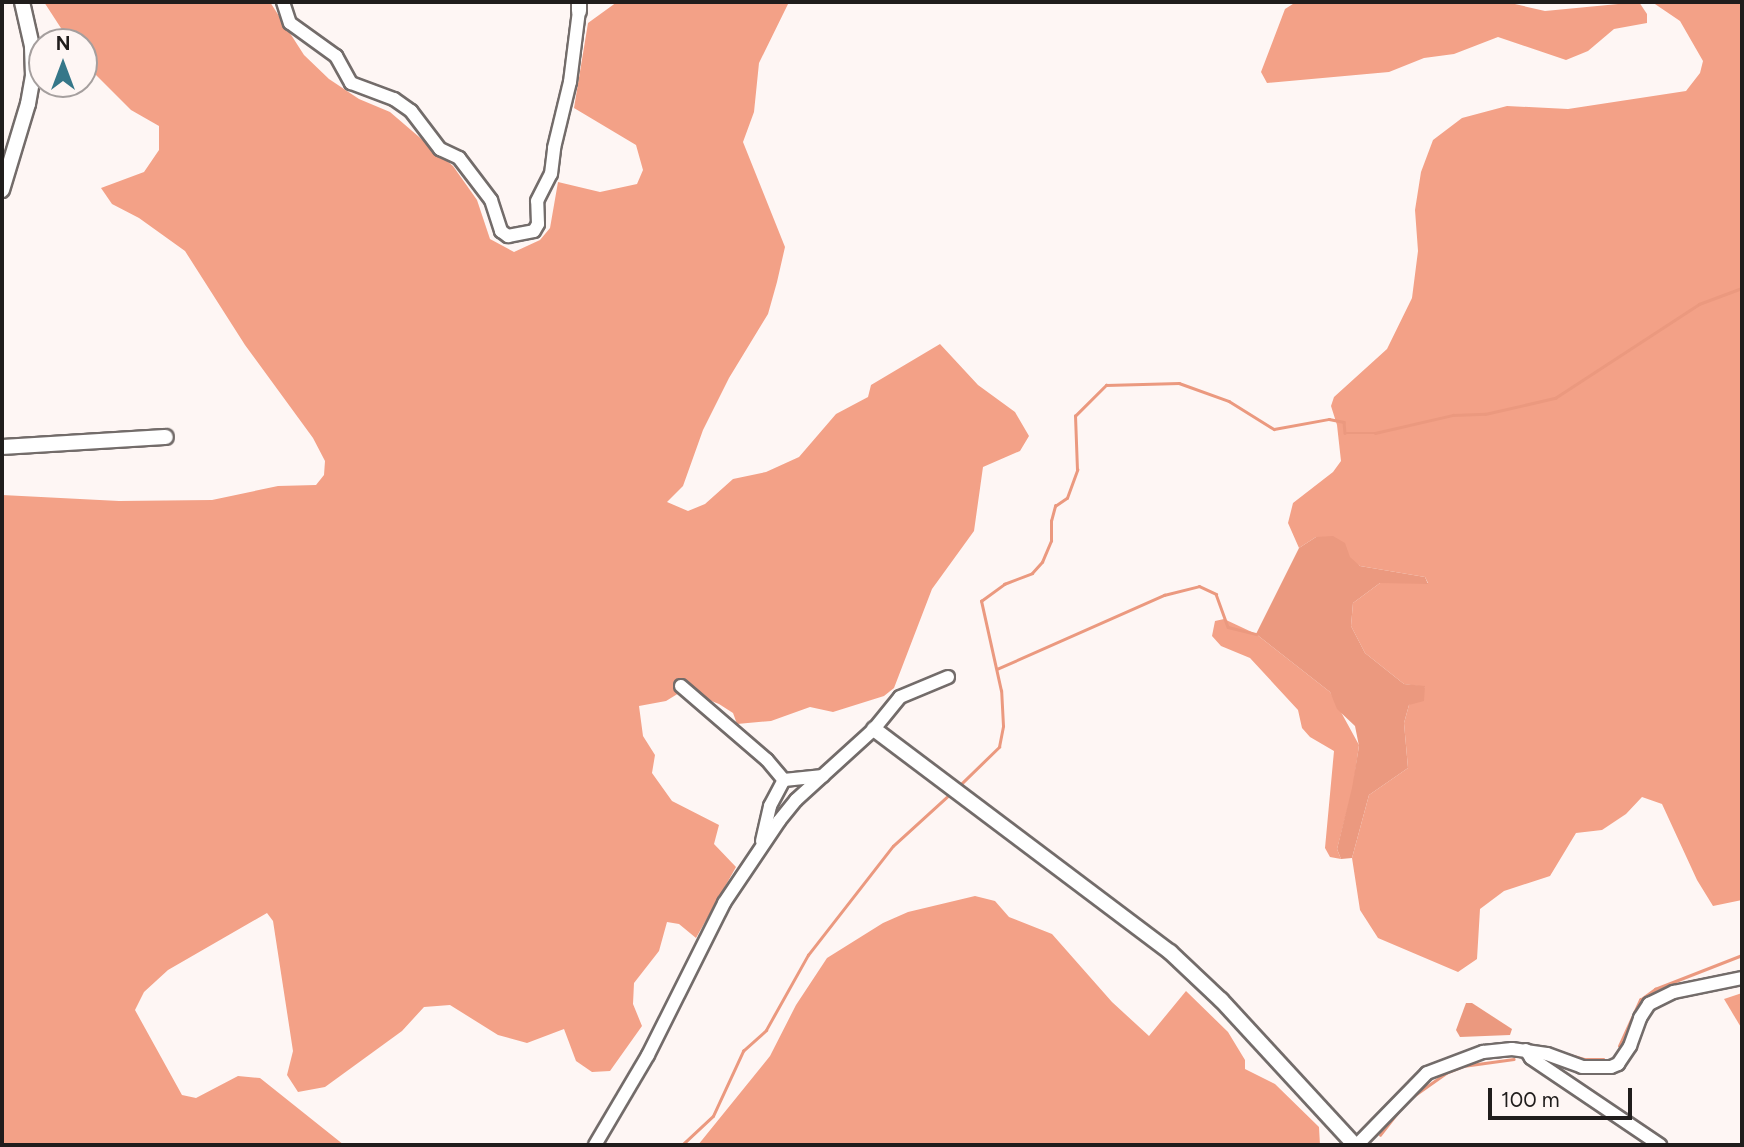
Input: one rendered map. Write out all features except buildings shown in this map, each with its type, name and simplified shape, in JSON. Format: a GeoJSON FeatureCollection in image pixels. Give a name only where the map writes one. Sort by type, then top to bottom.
{"type":"FeatureCollection","features":[{"type":"Feature","properties":{"kind":"street"},"geometry":{"type":"LineString","coordinates":[[2,190],[28,104],[33,76],[32,46],[22,2]]}},
{"type":"Feature","properties":{"kind":"street"},"geometry":{"type":"LineString","coordinates":[[283,2],[290,23],[336,57],[351,83],[394,99],[411,111],[440,149],[459,158],[491,200],[501,231],[509,236],[534,231],[538,224],[537,201],[551,174],[554,148],[570,82],[579,6]]}},
{"type":"Feature","properties":{"kind":"street"},"geometry":{"type":"LineString","coordinates":[[2,447],[166,437]]}},
{"type":"Feature","properties":{"kind":"street"},"geometry":{"type":"LineString","coordinates":[[595,1145],[648,1055],[724,903],[796,800],[874,729],[900,697],[948,677]]}},
{"type":"Feature","properties":{"kind":"street"},"geometry":{"type":"LineString","coordinates":[[681,686],[767,760],[784,780]]}},
{"type":"Feature","properties":{"kind":"street"},"geometry":{"type":"LineString","coordinates":[[874,729],[1170,952],[1221,1000],[1356,1145],[1427,1073],[1483,1052],[1526,1050],[1582,1067],[1618,1064],[1630,1046],[1640,1018],[1649,1004],[1674,992],[1742,978]]}},
{"type":"Feature","properties":{"kind":"street"},"geometry":{"type":"LineString","coordinates":[[784,780],[823,776]]}},
{"type":"Feature","properties":{"kind":"street"},"geometry":{"type":"LineString","coordinates":[[759,852],[770,806],[784,780]]}},
{"type":"Feature","properties":{"kind":"street"},"geometry":{"type":"LineString","coordinates":[[1526,1050],[1531,1058],[1660,1145]]}},
{"type":"Feature","properties":{"kind":"shaded area"},"geometry":{"type":"Polygon","coordinates":[[[44,2],[270,2],[304,55],[329,79],[359,99],[390,112],[453,166],[477,200],[490,239],[514,252],[540,240],[550,228],[558,182],[600,192],[637,184],[643,170],[636,145],[574,108],[588,23],[617,2],[789,2],[759,63],[754,112],[743,142],[785,247],[777,282],[768,314],[729,378],[703,430],[683,486],[667,502],[688,511],[705,504],[733,479],[766,472],[799,457],[836,414],[868,397],[871,385],[940,344],[978,385],[1015,412],[1029,436],[1020,451],[983,467],[974,531],[932,589],[894,688],[884,696],[833,712],[810,707],[771,721],[737,724],[733,713],[719,704],[684,690],[666,701],[639,706],[643,736],[655,755],[652,773],[672,801],[719,825],[714,844],[736,867],[696,938],[679,924],[667,922],[659,951],[634,983],[633,1004],[642,1026],[610,1071],[592,1072],[576,1061],[564,1029],[527,1043],[498,1035],[450,1005],[424,1007],[402,1031],[325,1087],[298,1092],[287,1075],[293,1051],[273,921],[267,913],[168,970],[144,992],[135,1010],[182,1095],[196,1098],[238,1076],[260,1078],[344,1145],[2,1145],[2,495],[119,501],[212,500],[278,486],[316,485],[324,475],[325,461],[313,438],[245,345],[185,251],[139,218],[112,204],[101,188],[144,172],[159,150],[159,126],[131,110],[98,77],[98,28],[61,28],[44,2]]]}},
{"type":"Feature","properties":{"kind":"shaded area"},"geometry":{"type":"Polygon","coordinates":[[[1296,2],[1506,2],[1545,11],[1639,2],[1647,14],[1647,23],[1614,29],[1588,51],[1566,60],[1498,37],[1454,54],[1424,58],[1389,72],[1267,83],[1261,72],[1285,9],[1296,2]]]}},
{"type":"Feature","properties":{"kind":"shaded area"},"geometry":{"type":"Polygon","coordinates":[[[1652,2],[1742,2],[1742,900],[1713,906],[1697,880],[1662,804],[1642,797],[1626,814],[1602,830],[1576,833],[1550,876],[1504,891],[1480,909],[1477,959],[1458,972],[1378,938],[1360,910],[1352,858],[1369,795],[1408,768],[1404,723],[1409,705],[1425,687],[1404,684],[1365,653],[1351,626],[1353,603],[1380,583],[1428,583],[1425,577],[1360,566],[1316,537],[1299,548],[1288,523],[1293,503],[1333,472],[1341,461],[1337,425],[1331,406],[1334,397],[1387,349],[1412,298],[1418,251],[1415,210],[1421,172],[1433,140],[1462,118],[1507,106],[1568,109],[1686,91],[1700,73],[1703,61],[1680,21],[1652,2]]]}},
{"type":"Feature","properties":{"kind":"shaded area"},"geometry":{"type":"Polygon","coordinates":[[[1333,536],[1345,543],[1350,557],[1360,566],[1425,577],[1428,584],[1380,583],[1353,603],[1351,626],[1365,653],[1404,684],[1425,686],[1424,701],[1409,705],[1404,723],[1408,768],[1369,795],[1352,858],[1341,859],[1337,849],[1359,746],[1355,726],[1337,709],[1330,692],[1256,634],[1299,548],[1316,537],[1333,536]]]}},
{"type":"Feature","properties":{"kind":"shaded area"},"geometry":{"type":"Polygon","coordinates":[[[1224,619],[1256,634],[1330,692],[1359,745],[1353,788],[1337,849],[1341,859],[1330,857],[1325,848],[1334,751],[1310,737],[1302,728],[1298,710],[1250,658],[1221,646],[1212,636],[1215,621],[1224,619]]]}},
{"type":"Feature","properties":{"kind":"shaded area"},"geometry":{"type":"Polygon","coordinates":[[[975,896],[995,901],[1009,917],[1052,934],[1112,1002],[1149,1036],[1186,991],[1228,1032],[1245,1060],[1245,1069],[1275,1084],[1319,1127],[1320,1145],[698,1145],[770,1056],[796,1005],[827,958],[883,923],[908,912],[975,896]]]}},
{"type":"Feature","properties":{"kind":"shaded area"},"geometry":{"type":"Polygon","coordinates":[[[1742,993],[1742,1029],[1724,999],[1742,993]]]}},
{"type":"Feature","properties":{"kind":"shaded area"},"geometry":{"type":"Polygon","coordinates":[[[1466,1003],[1472,1003],[1512,1029],[1510,1035],[1460,1037],[1456,1030],[1466,1003]]]}},
{"type":"Feature","properties":{"kind":"waterway"},"geometry":{"type":"LineString","coordinates":[[959,786],[999,747],[1003,726],[1001,691],[981,601],[1004,584],[1032,573],[1042,562],[1051,541],[1051,521],[1055,506],[1067,498],[1077,470],[1075,416],[1106,385],[1179,383],[1229,401],[1274,429],[1329,419],[1344,422],[1345,433],[1375,433],[1453,415],[1485,414],[1555,398],[1699,304],[1742,288]]}},
{"type":"Feature","properties":{"kind":"waterway"},"geometry":{"type":"LineString","coordinates":[[997,669],[1164,595],[1199,586],[1216,594],[1228,627],[1256,634]]}},
{"type":"Feature","properties":{"kind":"waterway"},"geometry":{"type":"LineString","coordinates":[[682,1145],[713,1116],[743,1051],[766,1030],[808,955],[893,846],[951,793]]}},
{"type":"Feature","properties":{"kind":"waterway"},"geometry":{"type":"LineString","coordinates":[[1619,1046],[1640,1000],[1655,989],[1742,955]]}},
{"type":"Feature","properties":{"kind":"waterway"},"geometry":{"type":"LineString","coordinates":[[1553,1050],[1584,1059],[1604,1059]]}},
{"type":"Feature","properties":{"kind":"waterway"},"geometry":{"type":"LineString","coordinates":[[1412,1097],[1446,1073],[1463,1066],[1514,1059]]}},
{"type":"Feature","properties":{"kind":"waterway"},"geometry":{"type":"LineString","coordinates":[[1380,1135],[1402,1107]]}}]}
